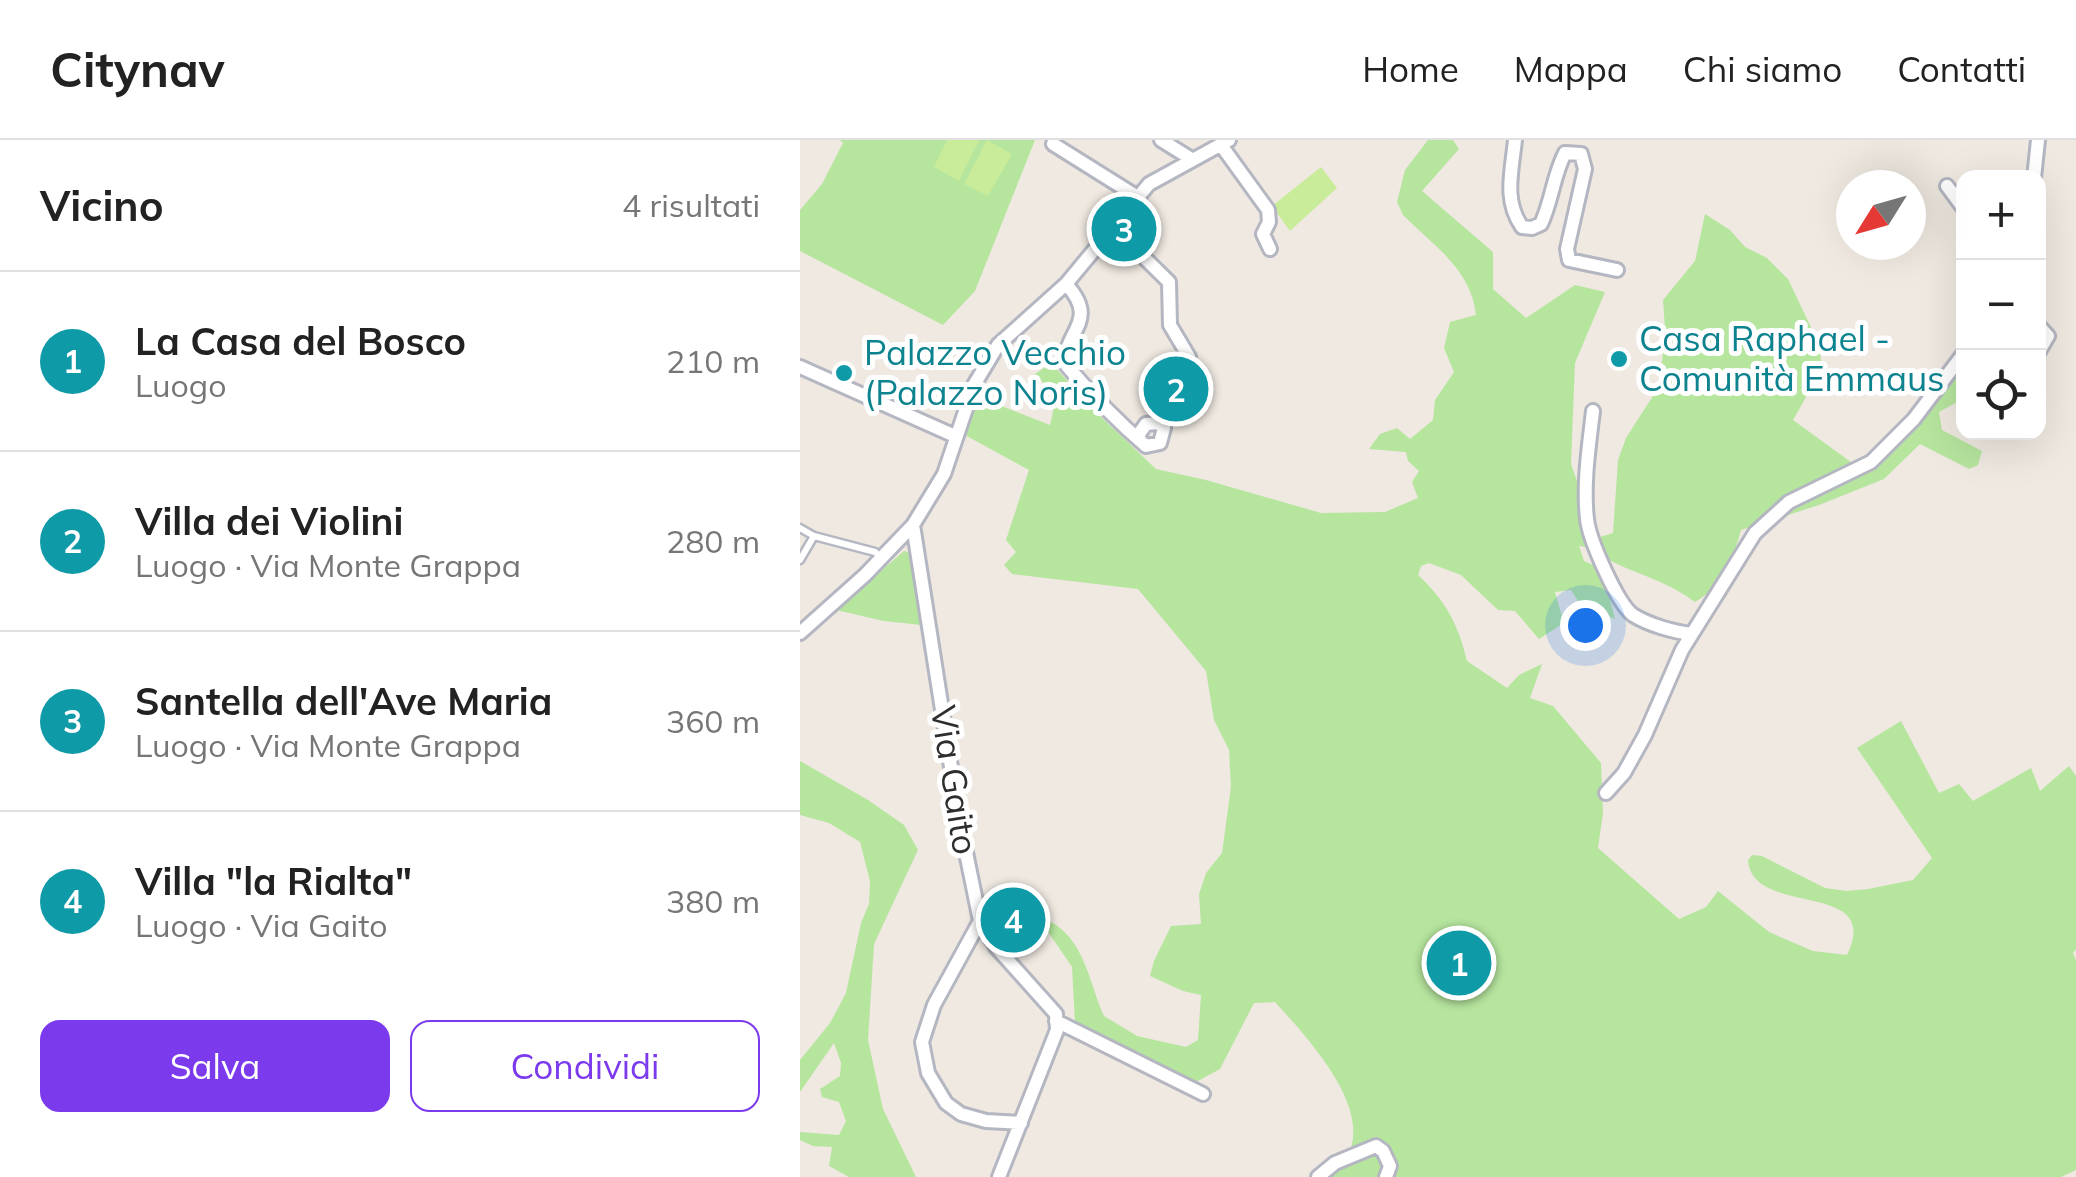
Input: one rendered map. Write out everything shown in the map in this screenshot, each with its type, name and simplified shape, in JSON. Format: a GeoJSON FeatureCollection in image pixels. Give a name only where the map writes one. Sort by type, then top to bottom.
{"type":"FeatureCollection","features":[{"type":"Feature","properties":{"kind":"street"},"geometry":{"type":"LineString","coordinates":[[1161,140],[1194,160]]}},
{"type":"Feature","properties":{"kind":"street"},"geometry":{"type":"LineString","coordinates":[[1515,140],[1509,196],[1512,214],[1522,227],[1542,224],[1564,153],[1581,154]]}},
{"type":"Feature","properties":{"kind":"street"},"geometry":{"type":"LineString","coordinates":[[1581,154],[1592,140]]}},
{"type":"Feature","properties":{"kind":"street"},"geometry":{"type":"LineString","coordinates":[[2035,170],[2038,140]]}},
{"type":"Feature","properties":{"kind":"street"},"geometry":{"type":"LineString","coordinates":[[800,632],[914,525],[944,474],[974,386],[990,355],[1066,284],[1149,184],[1225,142],[1268,210],[1270,222],[1263,234],[1270,249]]}},
{"type":"Feature","properties":{"kind":"street"},"geometry":{"type":"LineString","coordinates":[[1053,144],[1136,196]]}},
{"type":"Feature","properties":{"kind":"street"},"geometry":{"type":"LineString","coordinates":[[1581,154],[1585,169],[1567,249],[1569,260],[1617,270]]}},
{"type":"Feature","properties":{"kind":"street"},"geometry":{"type":"LineString","coordinates":[[1948,186],[1956,198]]}},
{"type":"Feature","properties":{"kind":"street"},"geometry":{"type":"LineString","coordinates":[[1112,226],[1169,282],[1170,325],[1189,358],[1191,378]]}},
{"type":"Feature","properties":{"kind":"street"},"geometry":{"type":"LineString","coordinates":[[1066,284],[1080,302],[1082,313],[1067,353],[1068,366],[1139,440]]}},
{"type":"Feature","properties":{"kind":"street"},"geometry":{"type":"LineString","coordinates":[[1606,793],[1624,773],[1692,634],[1755,532],[1789,502],[1871,462],[1914,419],[1956,364]]}},
{"type":"Feature","properties":{"kind":"street"},"geometry":{"type":"LineString","coordinates":[[800,367],[955,436]]}},
{"type":"Feature","properties":{"kind":"street"},"geometry":{"type":"LineString","coordinates":[[1592,411],[1586,500],[1587,522],[1596,547],[1630,612],[1666,628],[1692,634]]}},
{"type":"Feature","properties":{"kind":"street","name":"Via Gaito"},"geometry":{"type":"LineString","coordinates":[[914,525],[959,818],[980,921],[996,946],[1056,1014],[1056,1021]]}},
{"type":"Feature","properties":{"kind":"street"},"geometry":{"type":"LineString","coordinates":[[980,921],[934,1005],[922,1042],[928,1073],[946,1103],[961,1114],[973,1120],[1021,1123]]}},
{"type":"Feature","properties":{"kind":"street"},"geometry":{"type":"LineString","coordinates":[[1056,1021],[1204,1094]]}},
{"type":"Feature","properties":{"kind":"street"},"geometry":{"type":"LineString","coordinates":[[999,1177],[1057,1030],[1056,1021]]}},
{"type":"Feature","properties":{"kind":"street"},"geometry":{"type":"LineString","coordinates":[[1318,1177],[1335,1163],[1376,1146],[1384,1151],[1390,1166],[1386,1177]]}},
{"type":"Feature","properties":{"kind":"lane"},"geometry":{"type":"LineString","coordinates":[[800,528],[814,536],[875,552],[882,558]]}},
{"type":"Feature","properties":{"kind":"lane"},"geometry":{"type":"LineString","coordinates":[[800,560],[814,536]]}},
{"type":"Feature","properties":{"kind":"green space"},"geometry":{"type":"Polygon","coordinates":[[[840,140],[1035,140],[975,291],[943,325],[800,251],[800,210],[822,184],[843,143],[840,140]]]}},
{"type":"Feature","properties":{"kind":"green space"},"geometry":{"type":"Polygon","coordinates":[[[947,140],[979,140],[959,181],[934,167],[947,140]]]}},
{"type":"Feature","properties":{"kind":"green space"},"geometry":{"type":"Polygon","coordinates":[[[987,140],[1012,154],[988,196],[964,184],[987,140]]]}},
{"type":"Feature","properties":{"kind":"green space"},"geometry":{"type":"Polygon","coordinates":[[[1428,140],[1453,140],[1459,149],[1422,191],[1493,252],[1493,289],[1526,318],[1575,285],[1605,292],[1575,363],[1571,464],[1597,538],[1613,533],[1618,460],[1626,438],[1660,385],[1665,329],[1663,300],[1695,261],[1705,214],[1730,230],[1745,247],[1767,258],[1788,279],[1819,344],[1822,369],[1793,420],[1855,465],[1886,456],[1956,373],[1956,403],[1939,412],[1942,430],[1982,451],[1978,465],[1969,469],[1920,444],[1884,479],[1741,530],[1726,572],[1695,602],[1579,546],[1584,561],[1602,569],[1615,619],[1580,604],[1571,590],[1555,592],[1564,623],[1539,639],[1515,611],[1498,610],[1461,575],[1429,563],[1421,566],[1418,575],[1450,614],[1467,661],[1507,688],[1519,675],[1542,664],[1530,698],[1553,706],[1601,763],[1603,813],[1598,848],[1679,919],[1706,907],[1718,891],[1769,932],[1813,951],[1847,955],[1854,931],[1848,916],[1833,907],[1770,889],[1755,878],[1748,860],[1752,855],[1762,856],[1825,888],[1847,891],[1913,880],[1932,858],[1857,748],[1901,721],[1939,793],[1959,784],[1973,801],[2031,768],[2040,791],[2069,766],[2076,776],[2076,1170],[2061,1177],[1331,1177],[1352,1144],[1349,1107],[1329,1068],[1275,1002],[1254,1003],[1220,1069],[1183,1089],[1075,1022],[1072,967],[1038,917],[1065,932],[1074,944],[1104,1016],[1137,1036],[1186,1047],[1198,1040],[1201,995],[1150,976],[1171,926],[1201,924],[1199,894],[1206,873],[1222,853],[1231,787],[1229,750],[1214,720],[1206,671],[1138,589],[1012,574],[1004,565],[1016,552],[1006,540],[1029,470],[963,434],[981,398],[1050,425],[1052,396],[1035,374],[1051,363],[1156,469],[1321,513],[1385,512],[1418,498],[1412,482],[1419,471],[1408,461],[1406,452],[1369,449],[1380,434],[1397,428],[1410,439],[1433,420],[1435,400],[1454,372],[1444,348],[1450,322],[1476,315],[1459,271],[1403,215],[1397,202],[1405,170],[1428,140]]]}},
{"type":"Feature","properties":{"kind":"green space"},"geometry":{"type":"Polygon","coordinates":[[[1321,167],[1337,188],[1290,231],[1272,206],[1321,167]]]}},
{"type":"Feature","properties":{"kind":"green space"},"geometry":{"type":"Polygon","coordinates":[[[904,551],[911,553],[922,625],[836,610],[904,551]]]}},
{"type":"Feature","properties":{"kind":"green space"},"geometry":{"type":"Polygon","coordinates":[[[800,761],[904,825],[918,850],[874,944],[868,1040],[883,1109],[916,1177],[849,1177],[829,1166],[832,1147],[813,1146],[800,1140],[800,1132],[839,1135],[846,1121],[839,1102],[822,1097],[820,1089],[840,1076],[841,1063],[834,1043],[800,1092],[800,1060],[830,1023],[846,993],[869,904],[870,881],[860,842],[829,823],[800,815],[800,761]]]}},
{"type":"Feature","properties":{"kind":"place","name":"Santella dell'Ave Maria"},"geometry":{"type":"Point","coordinates":[1124,229]}},
{"type":"Feature","properties":{"kind":"place","name":"Casa Raphael - Comunità Emmaus"},"geometry":{"type":"Point","coordinates":[1619,359]}},
{"type":"Feature","properties":{"kind":"place","name":"Palazzo Vecchio (Palazzo Noris)"},"geometry":{"type":"Point","coordinates":[844,373]}},
{"type":"Feature","properties":{"kind":"place","name":"Villa dei Violini"},"geometry":{"type":"Point","coordinates":[1176,389]}},
{"type":"Feature","properties":{"kind":"place","name":"Villa \"la Rialta\""},"geometry":{"type":"Point","coordinates":[1013,920]}},
{"type":"Feature","properties":{"kind":"place","name":"La Casa del Bosco"},"geometry":{"type":"Point","coordinates":[1459,963]}}]}
